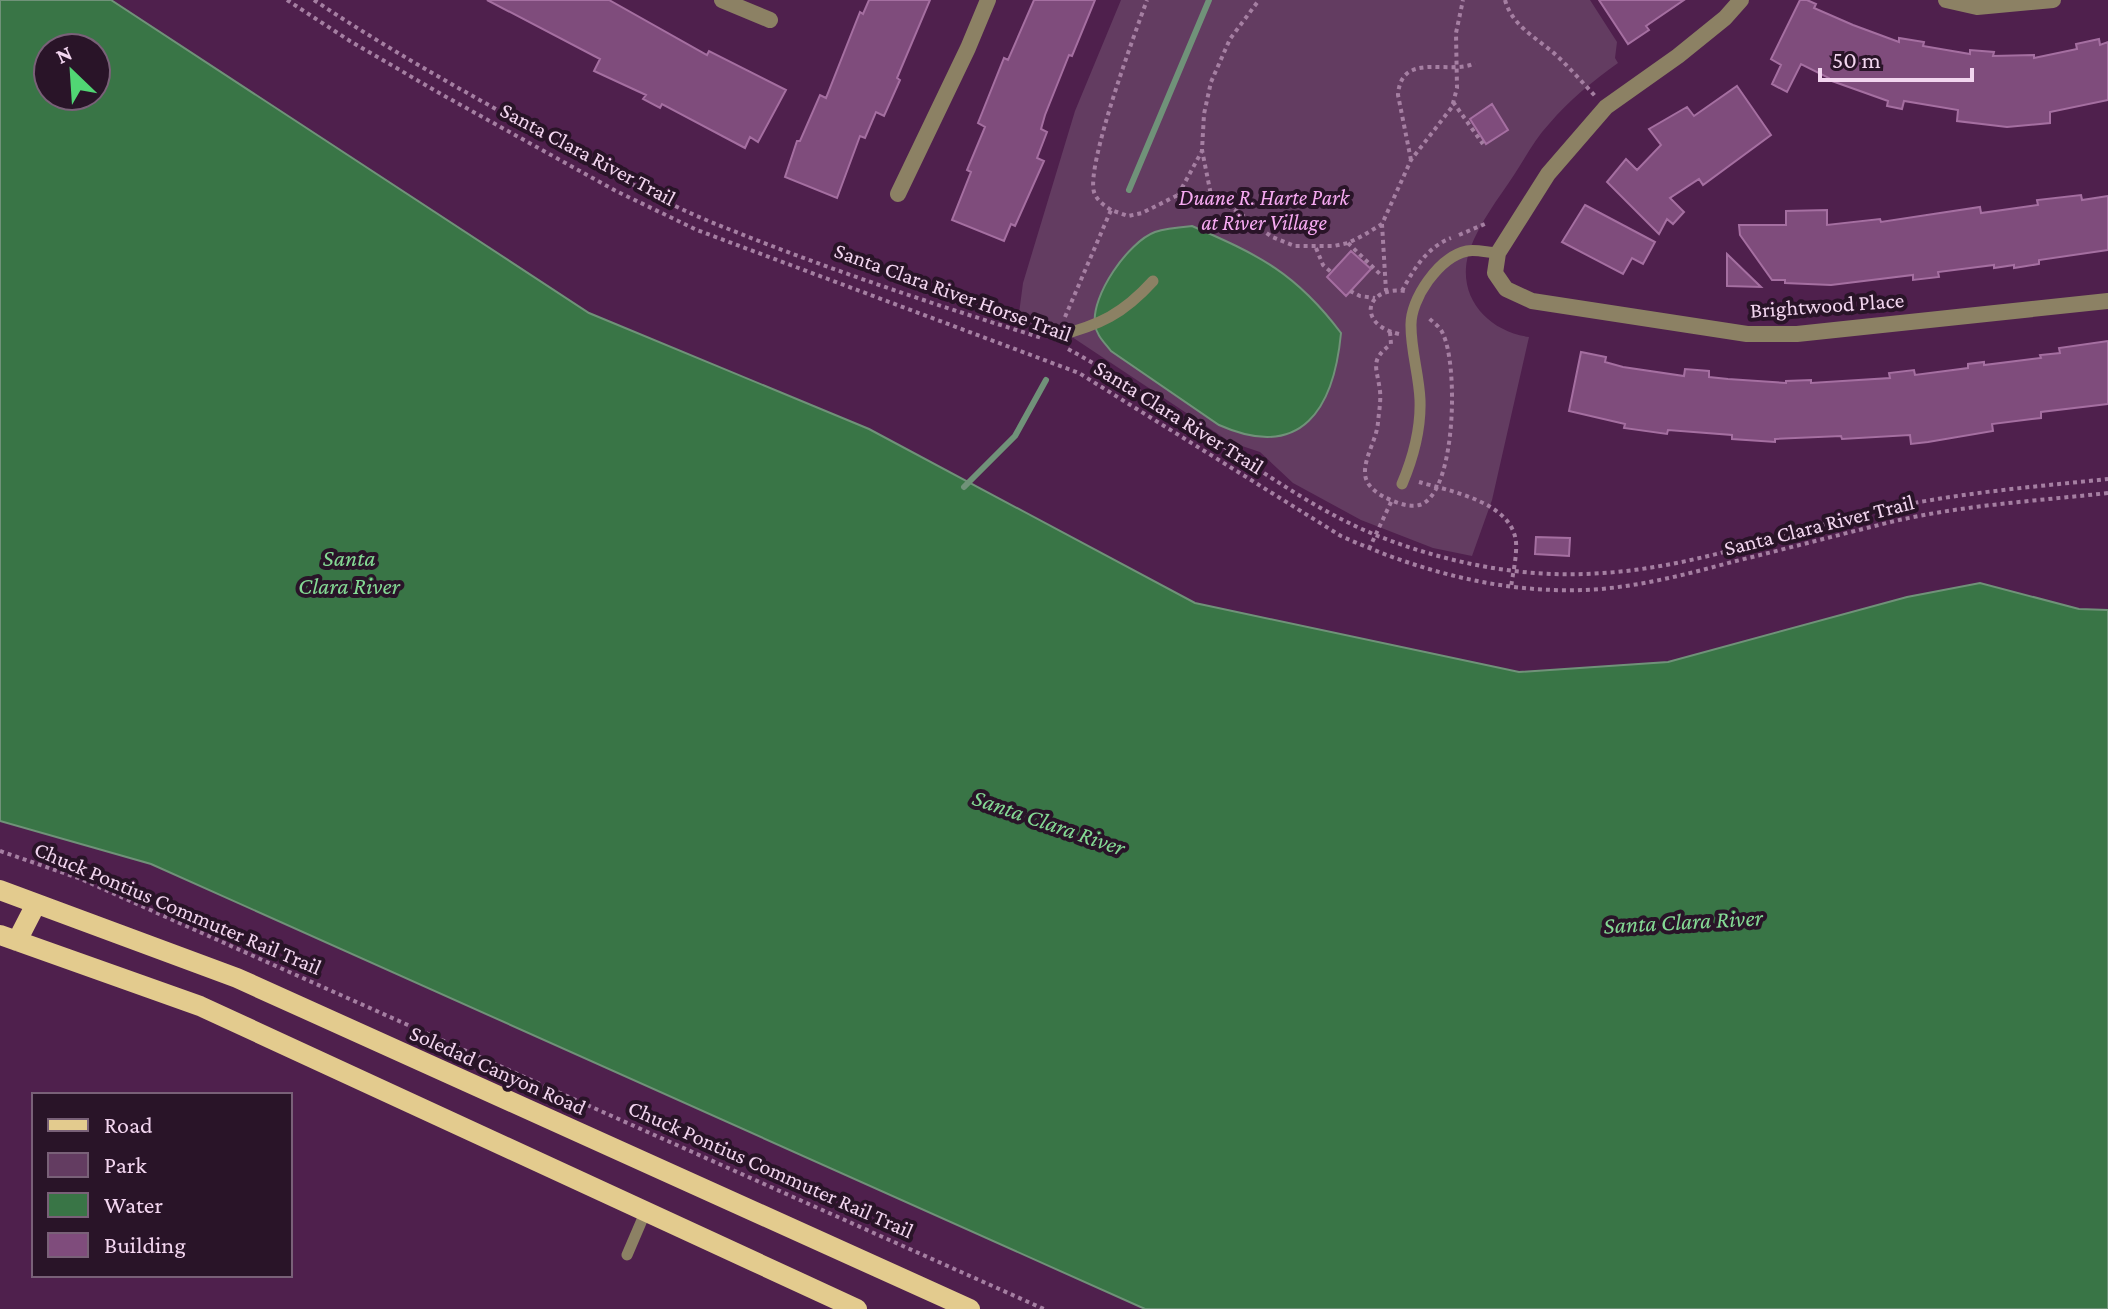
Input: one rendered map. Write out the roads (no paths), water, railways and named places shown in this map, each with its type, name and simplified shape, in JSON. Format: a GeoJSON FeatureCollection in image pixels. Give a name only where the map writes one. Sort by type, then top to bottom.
{"type":"FeatureCollection","features":[{"type":"Feature","properties":{"kind":"main road","name":"Soledad Canyon Road"},"geometry":{"type":"LineString","coordinates":[[0,890],[237,978],[970,1309]]}},
{"type":"Feature","properties":{"kind":"main road"},"geometry":{"type":"LineString","coordinates":[[36,904],[8,938],[200,1006],[857,1309]]}},
{"type":"Feature","properties":{"kind":"street"},"geometry":{"type":"LineString","coordinates":[[722,0],[770,20]]}},
{"type":"Feature","properties":{"kind":"street"},"geometry":{"type":"LineString","coordinates":[[898,194],[988,0]]}},
{"type":"Feature","properties":{"kind":"street"},"geometry":{"type":"LineString","coordinates":[[1498,253],[1548,174],[1606,107],[1678,56],[1725,18],[1741,0]]}},
{"type":"Feature","properties":{"kind":"street"},"geometry":{"type":"LineString","coordinates":[[1946,0],[1977,7],[2053,0]]}},
{"type":"Feature","properties":{"kind":"street","name":"Brightwood Place"},"geometry":{"type":"LineString","coordinates":[[1498,253],[1495,273],[1506,289],[1532,301],[1747,334],[1797,334],[2108,301]]}},
{"type":"Feature","properties":{"kind":"lane"},"geometry":{"type":"LineString","coordinates":[[1402,484],[1414,455],[1420,401],[1410,324],[1413,307],[1430,278],[1448,261],[1468,251],[1498,253]]}},
{"type":"Feature","properties":{"kind":"lane"},"geometry":{"type":"LineString","coordinates":[[1056,339],[1105,321],[1124,310],[1153,281]]}},
{"type":"Feature","properties":{"kind":"lane"},"geometry":{"type":"LineString","coordinates":[[627,1255],[645,1213]]}},
{"type":"Feature","properties":{"kind":"water","name":"Santa Clara River"},"geometry":{"type":"Polygon","coordinates":[[[0,0],[111,0],[589,313],[869,429],[1195,603],[1519,672],[1668,662],[1907,597],[1980,583],[2079,609],[2108,610],[2108,1309],[1145,1309],[151,864],[0,821],[0,0]]]}},
{"type":"Feature","properties":{"kind":"water"},"geometry":{"type":"Polygon","coordinates":[[[1192,226],[1257,257],[1292,280],[1341,333],[1331,384],[1321,405],[1308,421],[1292,432],[1272,437],[1248,435],[1219,425],[1111,351],[1097,332],[1095,312],[1099,299],[1123,258],[1155,232],[1192,226]]]}},
{"type":"Feature","properties":{"kind":"waterway"},"geometry":{"type":"LineString","coordinates":[[1129,190],[1209,0]]}},
{"type":"Feature","properties":{"kind":"waterway"},"geometry":{"type":"LineString","coordinates":[[964,487],[1015,436],[1046,380]]}},
{"type":"Feature","properties":{"kind":"park label","name":"Duane R. Harte Park at River Village"},"geometry":{"type":"Point","coordinates":[1264,210]}}]}
